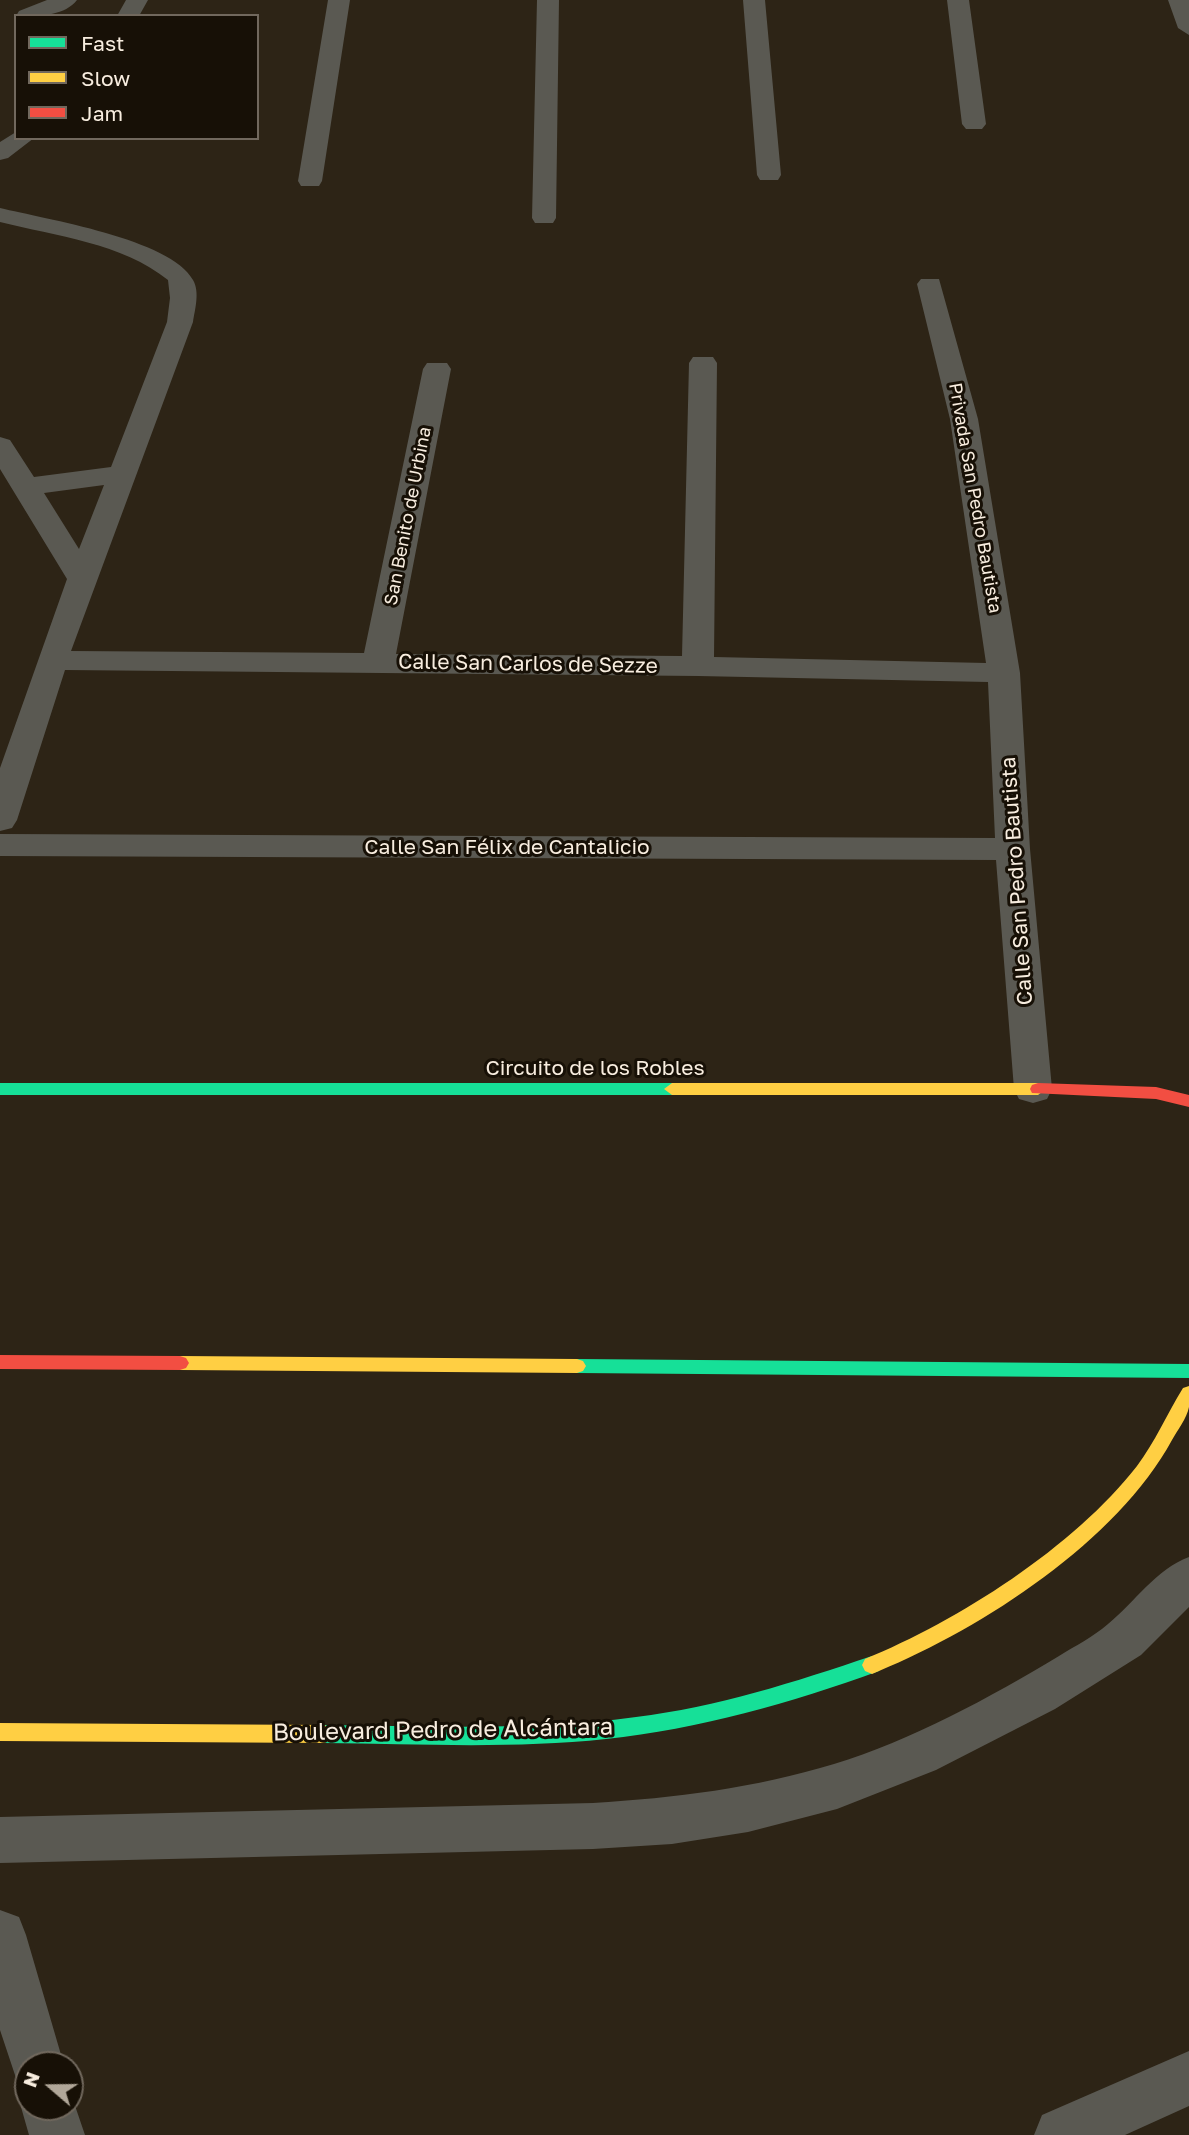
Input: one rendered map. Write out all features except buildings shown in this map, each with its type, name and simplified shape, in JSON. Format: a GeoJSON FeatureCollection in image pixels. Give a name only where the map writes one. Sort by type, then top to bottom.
{"type":"FeatureCollection","features":[{"type":"Feature","properties":{"kind":"street"},"geometry":{"type":"LineString","coordinates":[[30,14],[66,0]]}},
{"type":"Feature","properties":{"kind":"street"},"geometry":{"type":"LineString","coordinates":[[310,181],[339,0]]}},
{"type":"Feature","properties":{"kind":"street"},"geometry":{"type":"LineString","coordinates":[[544,218],[548,0]]}},
{"type":"Feature","properties":{"kind":"street"},"geometry":{"type":"LineString","coordinates":[[754,0],[769,175]]}},
{"type":"Feature","properties":{"kind":"street"},"geometry":{"type":"LineString","coordinates":[[958,0],[974,124]]}},
{"type":"Feature","properties":{"kind":"street"},"geometry":{"type":"LineString","coordinates":[[1179,0],[1189,28]]}},
{"type":"Feature","properties":{"kind":"street"},"geometry":{"type":"LineString","coordinates":[[0,153],[19,140]]}},
{"type":"Feature","properties":{"kind":"street"},"geometry":{"type":"LineString","coordinates":[[0,215],[122,247],[158,261],[179,276],[184,296],[180,322],[52,660],[0,820]]}},
{"type":"Feature","properties":{"kind":"street","name":"Privada San Pedro Bautista"},"geometry":{"type":"LineString","coordinates":[[930,284],[964,419],[1004,673]]}},
{"type":"Feature","properties":{"kind":"street"},"geometry":{"type":"LineString","coordinates":[[698,666],[703,363]]}},
{"type":"Feature","properties":{"kind":"street","name":"San Benito de Urbina"},"geometry":{"type":"LineString","coordinates":[[378,662],[437,369]]}},
{"type":"Feature","properties":{"kind":"street"},"geometry":{"type":"LineString","coordinates":[[0,446],[83,579]]}},
{"type":"Feature","properties":{"kind":"street"},"geometry":{"type":"LineString","coordinates":[[27,487],[121,474]]}},
{"type":"Feature","properties":{"kind":"street","name":"Calle San Carlos de Sezze"},"geometry":{"type":"LineString","coordinates":[[52,660],[698,666],[1004,673]]}},
{"type":"Feature","properties":{"kind":"street","name":"Calle San Pedro Bautista"},"geometry":{"type":"LineString","coordinates":[[1004,673],[1013,849],[1033,1089]]}},
{"type":"Feature","properties":{"kind":"street","name":"Calle San Félix de Cantalicio"},"geometry":{"type":"LineString","coordinates":[[0,845],[1013,849]]}},
{"type":"Feature","properties":{"kind":"street","name":"Circuito de los Robles"},"geometry":{"type":"LineString","coordinates":[[0,1089],[1033,1089],[1156,1093],[1189,1101]]}},
{"type":"Feature","properties":{"kind":"street"},"geometry":{"type":"LineString","coordinates":[[0,1363],[1189,1371]]}},
{"type":"Feature","properties":{"kind":"street","name":"Boulevard Pedro de Alcántara"},"geometry":{"type":"LineString","coordinates":[[0,1732],[466,1735],[605,1730],[695,1716],[807,1688],[905,1653],[977,1610],[1065,1549],[1138,1478],[1189,1393]]}},
{"type":"Feature","properties":{"kind":"street"},"geometry":{"type":"LineString","coordinates":[[0,1840],[593,1826],[672,1821],[748,1809],[860,1777],[918,1754],[1038,1694],[1124,1640],[1189,1577]]}},
{"type":"Feature","properties":{"kind":"street"},"geometry":{"type":"LineString","coordinates":[[0,1935],[33,2051]]}},
{"type":"Feature","properties":{"kind":"street"},"geometry":{"type":"LineString","coordinates":[[1062,2135],[1189,2078]]}},
{"type":"Feature","properties":{"kind":"traffic: fast"},"geometry":{"type":"LineString","coordinates":[[0,1089],[672,1089]]}},
{"type":"Feature","properties":{"kind":"traffic: fast"},"geometry":{"type":"LineString","coordinates":[[577,1366],[1189,1371]]}},
{"type":"Feature","properties":{"kind":"traffic: fast"},"geometry":{"type":"LineString","coordinates":[[324,1734],[500,1735],[570,1733],[639,1726],[740,1705],[807,1687],[872,1665]]}},
{"type":"Feature","properties":{"kind":"traffic: slow"},"geometry":{"type":"LineString","coordinates":[[672,1089],[1038,1089]]}},
{"type":"Feature","properties":{"kind":"traffic: slow"},"geometry":{"type":"LineString","coordinates":[[180,1363],[577,1366]]}},
{"type":"Feature","properties":{"kind":"traffic: slow"},"geometry":{"type":"LineString","coordinates":[[872,1665],[907,1651],[978,1611],[1049,1561],[1081,1534],[1144,1470],[1189,1393]]}},
{"type":"Feature","properties":{"kind":"traffic: slow"},"geometry":{"type":"LineString","coordinates":[[0,1732],[324,1734]]}},
{"type":"Feature","properties":{"kind":"traffic: jam"},"geometry":{"type":"LineString","coordinates":[[1038,1089],[1156,1093],[1189,1101]]}},
{"type":"Feature","properties":{"kind":"traffic: jam"},"geometry":{"type":"LineString","coordinates":[[0,1362],[180,1363]]}}]}
